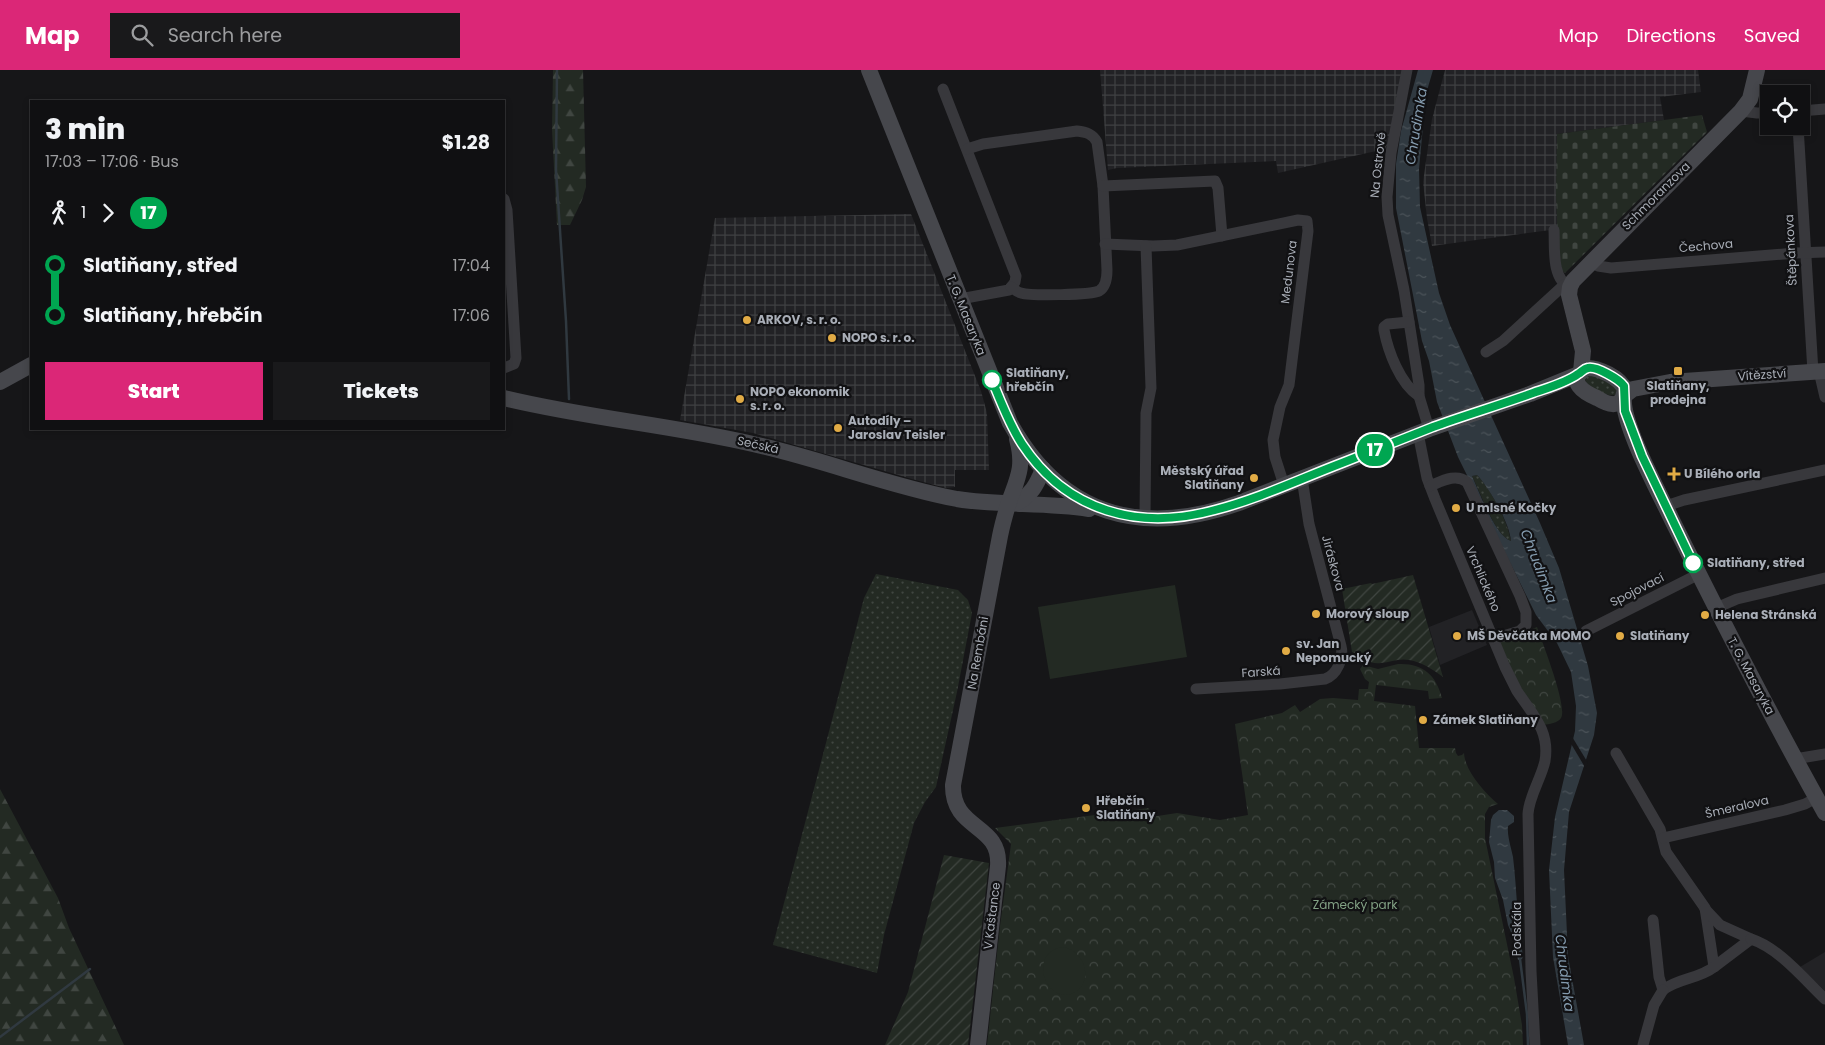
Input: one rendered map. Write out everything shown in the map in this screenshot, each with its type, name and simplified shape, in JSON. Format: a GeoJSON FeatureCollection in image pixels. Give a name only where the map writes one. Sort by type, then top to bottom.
{"type":"FeatureCollection","features":[{"type":"Feature","properties":{"kind":"main road","name":"T. G. Masaryka"},"geometry":{"type":"LineString","coordinates":[[869,70],[1010,424],[1028,452],[1059,486],[1079,499],[1100,508],[1137,516],[1176,517],[1205,513],[1227,507],[1427,430],[1520,398],[1580,373],[1586,368],[1593,368],[1608,375],[1624,386],[1626,414],[1642,456],[1716,608],[1825,813]]}},
{"type":"Feature","properties":{"kind":"main road","name":"Schmoranzova"},"geometry":{"type":"LineString","coordinates":[[1567,286],[1741,111],[1750,98],[1757,70]]}},
{"type":"Feature","properties":{"kind":"main road"},"geometry":{"type":"LineString","coordinates":[[1567,286],[1584,354],[1578,384],[1584,392]]}},
{"type":"Feature","properties":{"kind":"main road"},"geometry":{"type":"LineString","coordinates":[[1577,325],[1592,358],[1608,375]]}},
{"type":"Feature","properties":{"kind":"main road"},"geometry":{"type":"LineString","coordinates":[[0,382],[30,366]]}},
{"type":"Feature","properties":{"kind":"main road","name":"Vítězství"},"geometry":{"type":"LineString","coordinates":[[1608,375],[1631,380],[1699,379],[1819,371]]}},
{"type":"Feature","properties":{"kind":"main road","name":"Vítězství"},"geometry":{"type":"LineString","coordinates":[[1624,396],[1629,390],[1638,387],[1699,379]]}},
{"type":"Feature","properties":{"kind":"main road","name":"T. G. Masaryka"},"geometry":{"type":"LineString","coordinates":[[1520,398],[1567,389],[1584,392],[1614,404],[1621,401],[1624,396]]}},
{"type":"Feature","properties":{"kind":"main road","name":"Sečská"},"geometry":{"type":"LineString","coordinates":[[505,398],[555,410],[690,431],[754,444],[972,502],[1062,505],[1137,516]]}},
{"type":"Feature","properties":{"kind":"main road","name":"T. G. Masaryka"},"geometry":{"type":"LineString","coordinates":[[1600,400],[1612,410],[1642,456]]}},
{"type":"Feature","properties":{"kind":"main road"},"geometry":{"type":"LineString","coordinates":[[1010,424],[1018,441],[1020,454],[1020,471],[1012,503]]}},
{"type":"Feature","properties":{"kind":"main road"},"geometry":{"type":"LineString","coordinates":[[1017,483],[1025,473],[1043,469]]}},
{"type":"Feature","properties":{"kind":"main road"},"geometry":{"type":"LineString","coordinates":[[1012,503],[1025,498],[1034,488],[1043,469]]}},
{"type":"Feature","properties":{"kind":"main road","name":"Na Rembáni"},"geometry":{"type":"LineString","coordinates":[[955,804],[954,778],[998,544],[1012,503]]}},
{"type":"Feature","properties":{"kind":"main road","name":"V Kaštance"},"geometry":{"type":"LineString","coordinates":[[955,804],[962,815],[990,839],[998,854],[978,1045]]}},
{"type":"Feature","properties":{"kind":"street","name":"Na Ostrově"},"geometry":{"type":"LineString","coordinates":[[1407,70],[1391,153],[1387,197],[1390,227],[1401,273],[1409,322],[1419,396],[1427,430]]}},
{"type":"Feature","properties":{"kind":"street"},"geometry":{"type":"LineString","coordinates":[[943,89],[1016,271],[1016,279],[1012,287],[1005,291],[960,299]]}},
{"type":"Feature","properties":{"kind":"street"},"geometry":{"type":"LineString","coordinates":[[1810,110],[1825,109]]}},
{"type":"Feature","properties":{"kind":"street"},"geometry":{"type":"LineString","coordinates":[[1741,111],[1760,113]]}},
{"type":"Feature","properties":{"kind":"street"},"geometry":{"type":"LineString","coordinates":[[967,149],[983,144],[1073,131],[1086,132],[1094,137],[1097,142],[1103,186],[1105,284],[1100,290],[1089,293],[1019,293],[1012,287]]}},
{"type":"Feature","properties":{"kind":"street","name":"Štěpánkova"},"geometry":{"type":"LineString","coordinates":[[1798,135],[1805,253],[1819,371],[1825,397]]}},
{"type":"Feature","properties":{"kind":"street"},"geometry":{"type":"LineString","coordinates":[[1103,186],[1215,181],[1218,188],[1222,236]]}},
{"type":"Feature","properties":{"kind":"street"},"geometry":{"type":"LineString","coordinates":[[505,203],[516,358],[514,364],[505,368]]}},
{"type":"Feature","properties":{"kind":"street","name":"Medunova"},"geometry":{"type":"LineString","coordinates":[[1105,244],[1146,246],[1177,244],[1298,220],[1308,222],[1289,385],[1280,408],[1273,440],[1275,457],[1284,485]]}},
{"type":"Feature","properties":{"kind":"street"},"geometry":{"type":"LineString","coordinates":[[1486,352],[1567,286],[1558,276],[1554,230]]}},
{"type":"Feature","properties":{"kind":"street"},"geometry":{"type":"LineString","coordinates":[[1137,516],[1146,413],[1151,388],[1146,246]]}},
{"type":"Feature","properties":{"kind":"street","name":"Čechova"},"geometry":{"type":"LineString","coordinates":[[1592,261],[1598,266],[1611,268],[1825,252]]}},
{"type":"Feature","properties":{"kind":"street","name":"Na Ostrově"},"geometry":{"type":"LineString","coordinates":[[1409,322],[1388,324],[1384,327],[1384,333],[1404,384],[1419,396]]}},
{"type":"Feature","properties":{"kind":"street","name":"Vrchlického"},"geometry":{"type":"LineString","coordinates":[[1427,430],[1430,486],[1509,676],[1535,716],[1546,743],[1543,768],[1529,804],[1528,814]]}},
{"type":"Feature","properties":{"kind":"street"},"geometry":{"type":"LineString","coordinates":[[1666,506],[1684,500],[1825,470]]}},
{"type":"Feature","properties":{"kind":"street"},"geometry":{"type":"LineString","coordinates":[[1430,486],[1455,477],[1462,478],[1467,482],[1520,596],[1526,612],[1526,625],[1520,631],[1493,639]]}},
{"type":"Feature","properties":{"kind":"street","name":"Jiráskova"},"geometry":{"type":"LineString","coordinates":[[1302,478],[1309,524],[1343,654]]}},
{"type":"Feature","properties":{"kind":"street","name":"Spojovací"},"geometry":{"type":"LineString","coordinates":[[1586,631],[1699,574]]}},
{"type":"Feature","properties":{"kind":"street"},"geometry":{"type":"LineString","coordinates":[[1716,608],[1737,599],[1825,578]]}},
{"type":"Feature","properties":{"kind":"street","name":"Farská"},"geometry":{"type":"LineString","coordinates":[[1196,690],[1325,679],[1333,673],[1343,654]]}},
{"type":"Feature","properties":{"kind":"street"},"geometry":{"type":"LineString","coordinates":[[1616,753],[1658,824],[1666,852],[1704,908],[1720,925],[1756,941],[1778,954],[1825,999]]}},
{"type":"Feature","properties":{"kind":"street"},"geometry":{"type":"LineString","coordinates":[[1795,759],[1825,754]]}},
{"type":"Feature","properties":{"kind":"street","name":"Šmeralova"},"geometry":{"type":"LineString","coordinates":[[1663,838],[1785,810],[1816,798]]}},
{"type":"Feature","properties":{"kind":"street","name":"Podskála"},"geometry":{"type":"LineString","coordinates":[[1528,814],[1531,971],[1535,1045]]}},
{"type":"Feature","properties":{"kind":"street"},"geometry":{"type":"LineString","coordinates":[[1704,908],[1714,967]]}},
{"type":"Feature","properties":{"kind":"street"},"geometry":{"type":"LineString","coordinates":[[1653,920],[1659,977],[1663,990]]}},
{"type":"Feature","properties":{"kind":"street"},"geometry":{"type":"LineString","coordinates":[[1643,1045],[1654,1005],[1663,990],[1671,985],[1706,973],[1756,941]]}},
{"type":"Feature","properties":{"kind":"shaded area"},"geometry":{"type":"Polygon","coordinates":[[[1100,70],[1404,70],[1388,151],[1385,149],[1278,173],[1276,161],[1117,168],[1108,170],[1100,70]]]}},
{"type":"Feature","properties":{"kind":"shaded area"},"geometry":{"type":"Polygon","coordinates":[[[1445,70],[1698,70],[1701,92],[1660,97],[1664,120],[1557,134],[1558,229],[1432,246],[1423,182],[1432,119],[1445,70]]]}},
{"type":"Feature","properties":{"kind":"shaded area"},"geometry":{"type":"Polygon","coordinates":[[[911,214],[981,391],[987,413],[989,470],[955,470],[955,487],[946,488],[753,433],[680,420],[715,218],[911,214]]]}},
{"type":"Feature","properties":{"kind":"shaded area","name":"MŠ Děvčátka MOMO"},"geometry":{"type":"Polygon","coordinates":[[[1472,610],[1487,645],[1440,665],[1429,627],[1472,610]]]}},
{"type":"Feature","properties":{"kind":"shaded area"},"geometry":{"type":"Polygon","coordinates":[[[1825,952],[1825,991],[1800,967],[1825,952]]]}},
{"type":"Feature","properties":{"kind":"green space"},"geometry":{"type":"Polygon","coordinates":[[[553,70],[583,70],[586,187],[570,225],[557,225],[552,130],[553,70]]]}},
{"type":"Feature","properties":{"kind":"green space"},"geometry":{"type":"Polygon","coordinates":[[[1702,115],[1707,132],[1565,273],[1559,268],[1556,194],[1557,134],[1702,115]]]}},
{"type":"Feature","properties":{"kind":"green space"},"geometry":{"type":"Polygon","coordinates":[[[1593,375],[1612,385],[1617,390],[1615,395],[1603,393],[1590,386],[1585,380],[1586,377],[1593,375]]]}},
{"type":"Feature","properties":{"kind":"green space"},"geometry":{"type":"Polygon","coordinates":[[[1477,475],[1498,506],[1511,541],[1499,531],[1488,512],[1472,476],[1477,475]]]}},
{"type":"Feature","properties":{"kind":"green space"},"geometry":{"type":"Polygon","coordinates":[[[876,574],[958,590],[968,600],[972,613],[936,787],[925,802],[914,823],[884,935],[877,973],[773,945],[864,598],[876,574]]]}},
{"type":"Feature","properties":{"kind":"green space"},"geometry":{"type":"Polygon","coordinates":[[[1413,575],[1443,677],[1418,662],[1402,659],[1374,663],[1352,652],[1342,589],[1413,575]]]}},
{"type":"Feature","properties":{"kind":"green space"},"geometry":{"type":"Polygon","coordinates":[[[1175,585],[1187,657],[1050,679],[1038,607],[1175,585]]]}},
{"type":"Feature","properties":{"kind":"green space"},"geometry":{"type":"Polygon","coordinates":[[[1537,627],[1558,688],[1562,712],[1561,718],[1558,721],[1543,725],[1521,691],[1498,643],[1537,627]]]}},
{"type":"Feature","properties":{"kind":"green space","name":"Zámecký park"},"geometry":{"type":"Polygon","coordinates":[[[1398,664],[1415,666],[1427,672],[1436,683],[1442,698],[1429,699],[1428,691],[1376,685],[1374,701],[1415,706],[1419,748],[1455,748],[1458,756],[1464,753],[1465,760],[1472,774],[1487,794],[1498,804],[1489,807],[1485,814],[1485,838],[1514,978],[1522,1025],[1523,1045],[987,1045],[1011,844],[995,828],[1149,808],[1151,817],[1177,813],[1220,820],[1248,815],[1235,724],[1282,713],[1295,705],[1300,712],[1320,699],[1358,700],[1359,689],[1368,689],[1369,682],[1365,679],[1360,669],[1363,665],[1378,669],[1398,664]]]}},
{"type":"Feature","properties":{"kind":"green space"},"geometry":{"type":"Polygon","coordinates":[[[0,789],[58,898],[69,928],[124,1045],[0,1045],[0,789]]]}},
{"type":"Feature","properties":{"kind":"green space"},"geometry":{"type":"Polygon","coordinates":[[[944,855],[989,863],[968,1045],[885,1045],[908,992],[944,855]]]}},
{"type":"Feature","properties":{"kind":"green space"},"geometry":{"type":"Polygon","coordinates":[[[1061,947],[1069,949],[1076,954],[1084,967],[1083,983],[1079,989],[1071,994],[1062,995],[1054,991],[1048,985],[1044,976],[1043,967],[1045,959],[1051,952],[1061,947]]]}},
{"type":"Feature","properties":{"kind":"water","name":"Chrudimka"},"geometry":{"type":"Polygon","coordinates":[[[1418,70],[1433,70],[1426,94],[1419,169],[1420,207],[1439,293],[1450,325],[1559,568],[1588,666],[1597,713],[1594,735],[1569,812],[1564,870],[1568,956],[1584,1045],[1568,1045],[1553,957],[1549,870],[1555,817],[1575,731],[1576,706],[1571,672],[1557,643],[1536,615],[1458,457],[1437,402],[1429,361],[1422,341],[1396,208],[1396,164],[1401,131],[1418,70]],[[1477,475],[1472,476],[1493,522],[1499,531],[1511,541],[1503,516],[1477,475]]]}},
{"type":"Feature","properties":{"kind":"water"},"geometry":{"type":"Polygon","coordinates":[[[1499,810],[1507,810],[1514,816],[1514,822],[1508,826],[1508,830],[1513,857],[1523,956],[1522,959],[1518,960],[1514,939],[1508,925],[1503,900],[1495,878],[1494,862],[1489,842],[1491,820],[1493,815],[1499,810]]]}},
{"type":"Feature","properties":{"kind":"pier"},"geometry":{"type":"Polygon","coordinates":[[[1571,735],[1588,763],[1586,769],[1570,742],[1571,735]]]}},
{"type":"Feature","properties":{"kind":"waterway"},"geometry":{"type":"LineString","coordinates":[[557,70],[556,170],[569,399]]}},
{"type":"Feature","properties":{"kind":"waterway"},"geometry":{"type":"LineString","coordinates":[[1520,959],[1527,1014],[1528,1045]]}},
{"type":"Feature","properties":{"kind":"waterway"},"geometry":{"type":"LineString","coordinates":[[0,1037],[90,969]]}},
{"type":"Feature","properties":{"kind":"bus line","name":"17"},"geometry":{"type":"LineString","coordinates":[[992,380],[1010,424],[1022,444],[1059,486],[1079,499],[1105,510],[1152,518],[1167,518],[1197,514],[1239,503],[1434,427],[1562,382],[1579,374],[1586,368],[1593,368],[1618,380],[1624,386],[1625,394],[1623,401],[1625,411],[1642,456],[1693,563]]}},
{"type":"Feature","properties":{"kind":"place","name":"ARKOV, s. r. o."},"geometry":{"type":"Point","coordinates":[747,320]}},
{"type":"Feature","properties":{"kind":"place","name":"NOPO s. r. o."},"geometry":{"type":"Point","coordinates":[832,338]}},
{"type":"Feature","properties":{"kind":"place","name":"Slatiňany, prodejna"},"geometry":{"type":"Point","coordinates":[1678,371]}},
{"type":"Feature","properties":{"kind":"place","name":"Slatiňany, hřebčín"},"geometry":{"type":"Point","coordinates":[992,380]}},
{"type":"Feature","properties":{"kind":"place","name":"NOPO ekonomik s. r. o."},"geometry":{"type":"Point","coordinates":[740,399]}},
{"type":"Feature","properties":{"kind":"place","name":"Autodíly – Jaroslav Teisler"},"geometry":{"type":"Point","coordinates":[838,428]}},
{"type":"Feature","properties":{"kind":"place","name":"U Bílého orla"},"geometry":{"type":"Point","coordinates":[1674,474]}},
{"type":"Feature","properties":{"kind":"place","name":"Městský úřad Slatiňany"},"geometry":{"type":"Point","coordinates":[1254,478]}},
{"type":"Feature","properties":{"kind":"place","name":"U mlsné Kočky"},"geometry":{"type":"Point","coordinates":[1456,508]}},
{"type":"Feature","properties":{"kind":"place","name":"Slatiňany, střed"},"geometry":{"type":"Point","coordinates":[1693,563]}},
{"type":"Feature","properties":{"kind":"place","name":"Morový sloup"},"geometry":{"type":"Point","coordinates":[1316,614]}},
{"type":"Feature","properties":{"kind":"place","name":"Helena Stránská"},"geometry":{"type":"Point","coordinates":[1705,615]}},
{"type":"Feature","properties":{"kind":"place","name":"MŠ Děvčátka MOMO"},"geometry":{"type":"Point","coordinates":[1457,636]}},
{"type":"Feature","properties":{"kind":"place","name":"Slatiňany"},"geometry":{"type":"Point","coordinates":[1620,636]}},
{"type":"Feature","properties":{"kind":"place","name":"sv. Jan Nepomucký"},"geometry":{"type":"Point","coordinates":[1286,651]}},
{"type":"Feature","properties":{"kind":"place","name":"Zámek Slatiňany"},"geometry":{"type":"Point","coordinates":[1423,720]}},
{"type":"Feature","properties":{"kind":"place","name":"Hřebčín Slatiňany"},"geometry":{"type":"Point","coordinates":[1086,808]}}]}
